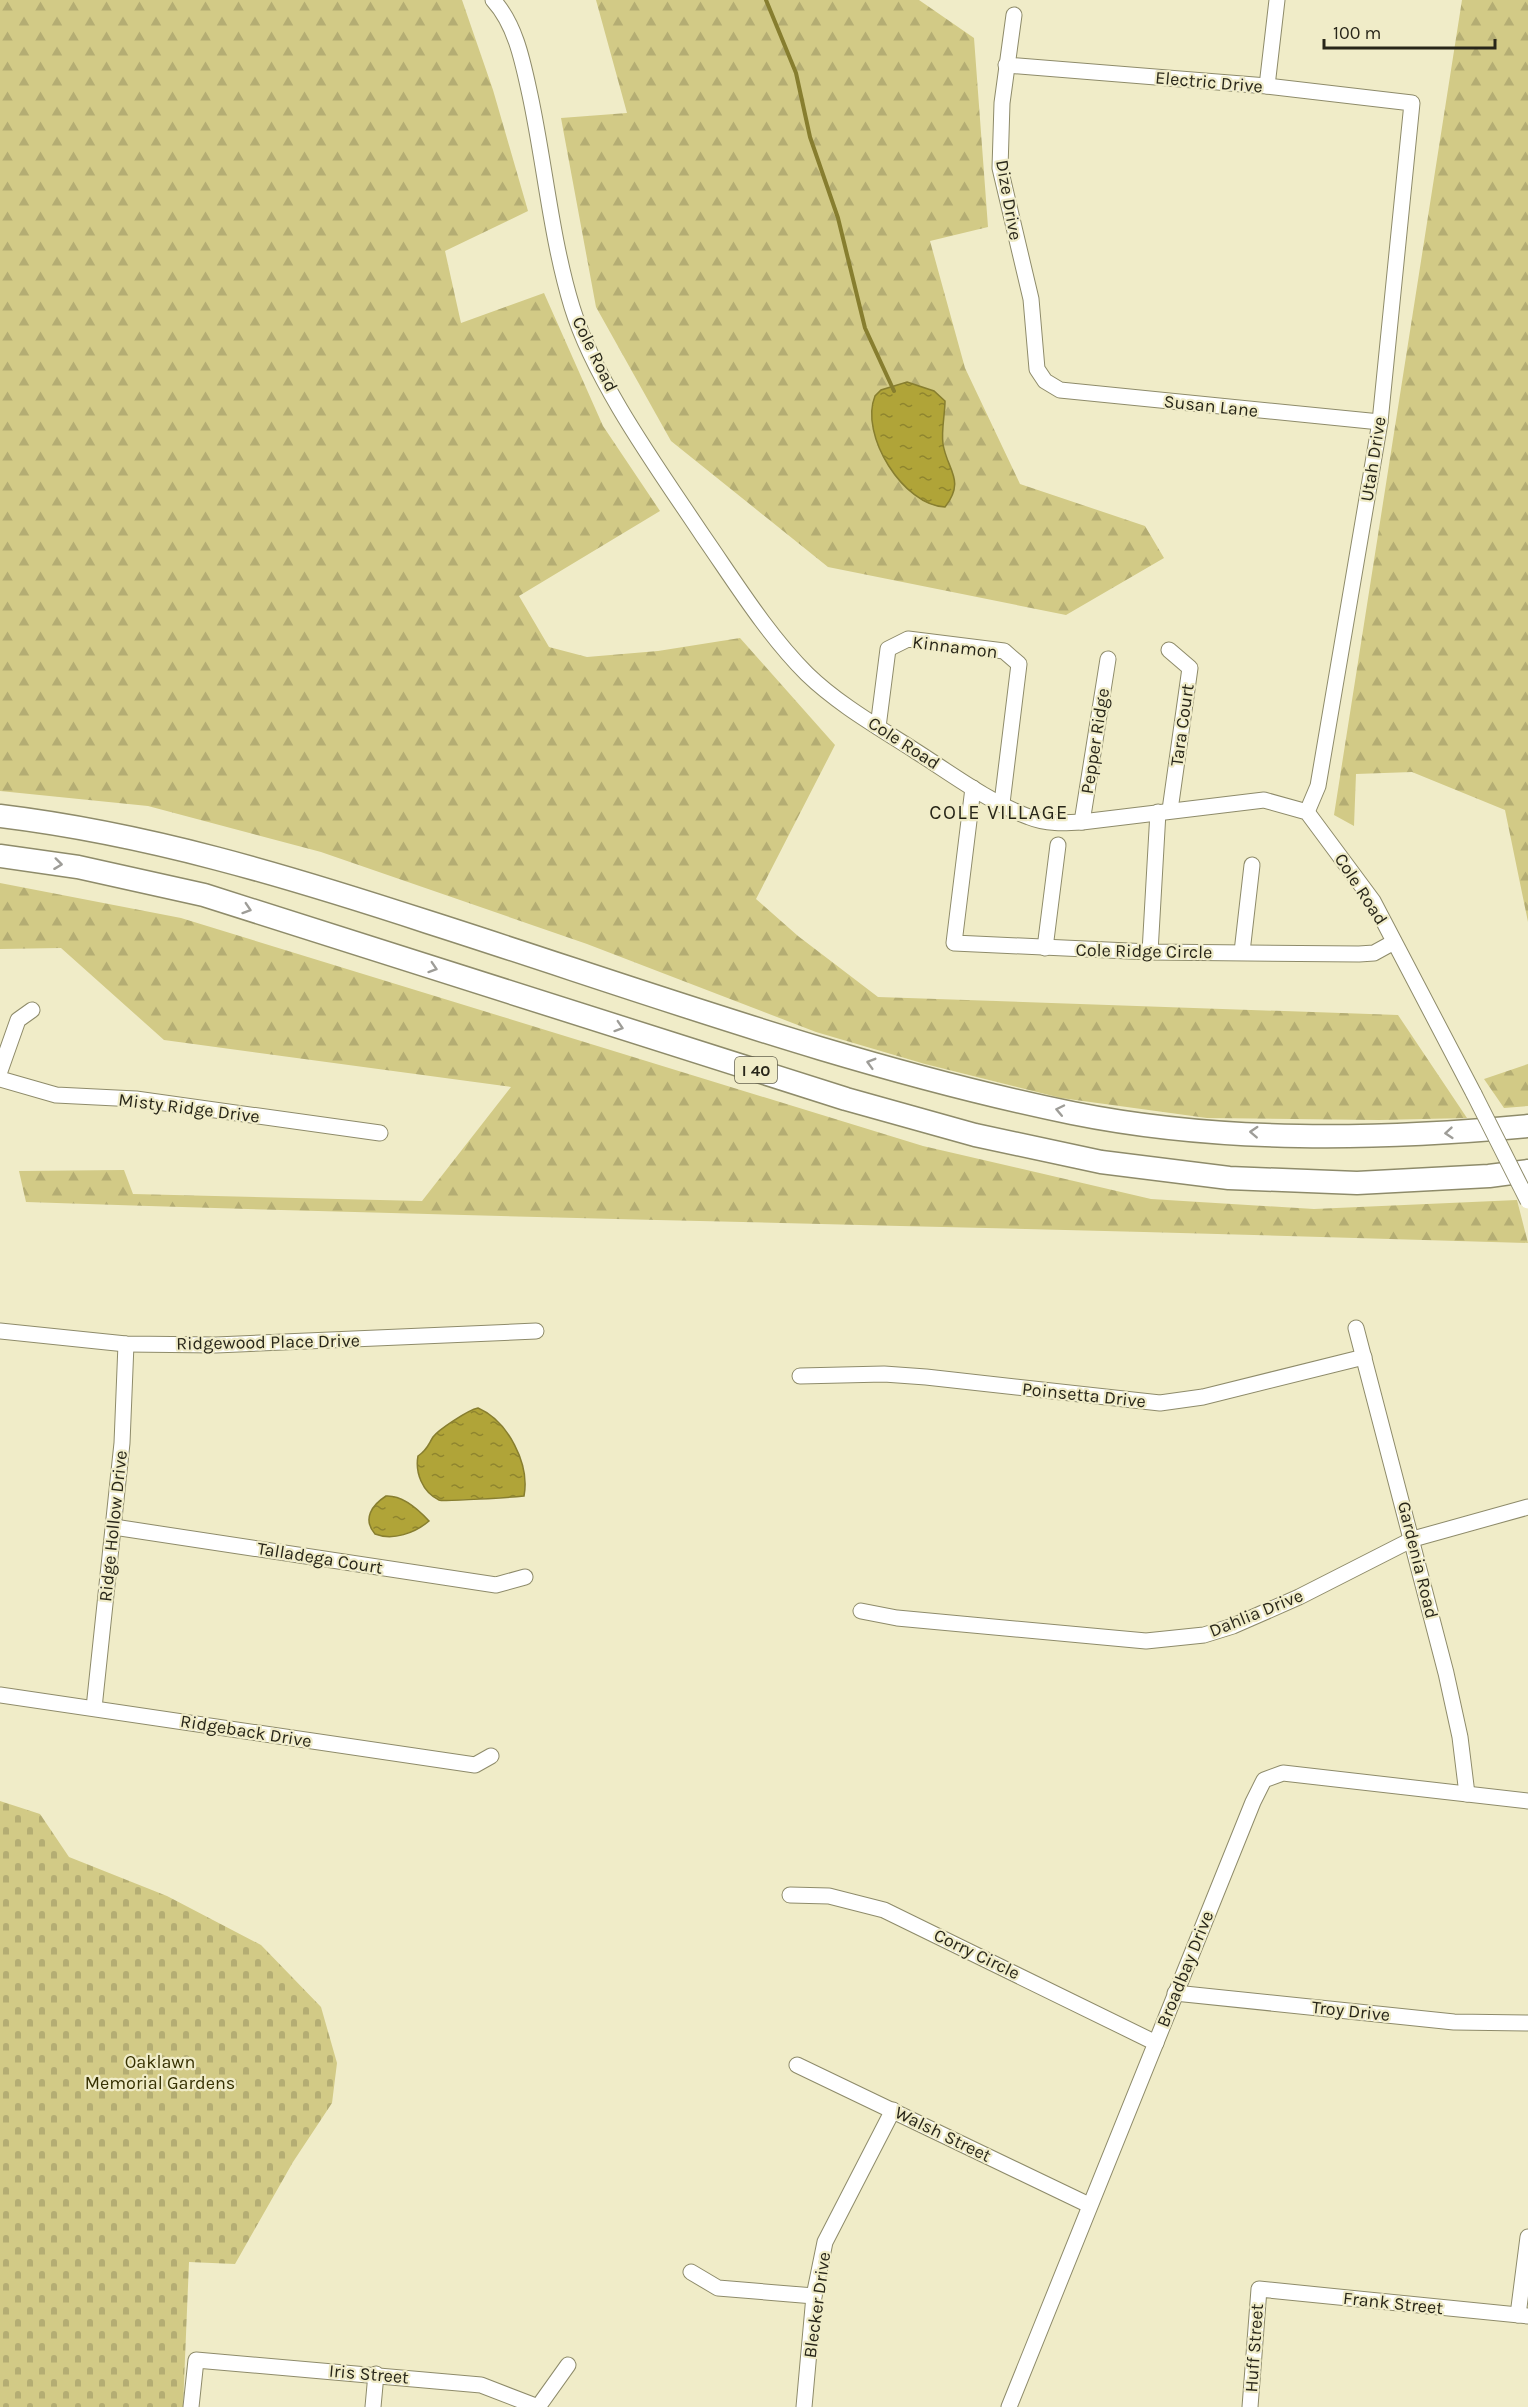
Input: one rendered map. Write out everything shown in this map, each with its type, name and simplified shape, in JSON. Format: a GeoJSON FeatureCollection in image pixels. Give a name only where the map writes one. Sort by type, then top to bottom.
{"type":"FeatureCollection","features":[{"type":"Feature","properties":{"kind":"highway","name":"I 40"},"geometry":{"type":"LineString","coordinates":[[0,816],[56,822],[167,844],[274,872],[834,1052],[954,1086],[1076,1113],[1199,1130],[1322,1136],[1436,1135],[1528,1126]]}},
{"type":"Feature","properties":{"kind":"highway","name":"I 40"},"geometry":{"type":"LineString","coordinates":[[0,856],[78,867],[204,896],[846,1099],[975,1135],[1101,1162],[1229,1178],[1358,1183],[1489,1176],[1528,1171]]}},
{"type":"Feature","properties":{"kind":"street","name":"Cole Road"},"geometry":{"type":"LineString","coordinates":[[494,0],[507,18],[526,76],[571,302],[592,355],[675,494],[790,655],[827,691],[879,721],[973,788],[1030,817],[1056,823],[1082,822],[1264,800],[1307,812],[1373,901],[1528,1201]]}},
{"type":"Feature","properties":{"kind":"street"},"geometry":{"type":"LineString","coordinates":[[1267,86],[1277,0]]}},
{"type":"Feature","properties":{"kind":"street","name":"Dize Drive"},"geometry":{"type":"LineString","coordinates":[[1014,15],[1006,65],[1000,168],[1031,299],[1037,369],[1045,381]]}},
{"type":"Feature","properties":{"kind":"street","name":"Electric Drive"},"geometry":{"type":"LineString","coordinates":[[1006,65],[1267,86],[1412,103]]}},
{"type":"Feature","properties":{"kind":"street","name":"Utah Drive"},"geometry":{"type":"LineString","coordinates":[[1307,812],[1318,786],[1380,422],[1412,103]]}},
{"type":"Feature","properties":{"kind":"street","name":"Susan Lane"},"geometry":{"type":"LineString","coordinates":[[1045,381],[1060,390],[1380,422]]}},
{"type":"Feature","properties":{"kind":"street","name":"Kinnamon"},"geometry":{"type":"LineString","coordinates":[[879,721],[888,649],[908,639],[1004,651],[1019,664],[1002,803]]}},
{"type":"Feature","properties":{"kind":"street","name":"Tara Court"},"geometry":{"type":"LineString","coordinates":[[1162,813],[1190,668],[1169,650]]}},
{"type":"Feature","properties":{"kind":"street","name":"Pepper Ridge"},"geometry":{"type":"LineString","coordinates":[[1082,822],[1108,659]]}},
{"type":"Feature","properties":{"kind":"street","name":"Cole Ridge Circle"},"geometry":{"type":"LineString","coordinates":[[973,788],[954,943],[1150,952],[1359,954],[1374,953],[1394,942]]}},
{"type":"Feature","properties":{"kind":"street"},"geometry":{"type":"LineString","coordinates":[[1150,952],[1162,813]]}},
{"type":"Feature","properties":{"kind":"street"},"geometry":{"type":"LineString","coordinates":[[1045,948],[1058,845]]}},
{"type":"Feature","properties":{"kind":"street"},"geometry":{"type":"LineString","coordinates":[[1242,952],[1252,865]]}},
{"type":"Feature","properties":{"kind":"street"},"geometry":{"type":"LineString","coordinates":[[0,1071],[18,1020],[32,1010]]}},
{"type":"Feature","properties":{"kind":"street","name":"Misty Ridge Drive"},"geometry":{"type":"LineString","coordinates":[[0,1079],[56,1095],[136,1099],[380,1133]]}},
{"type":"Feature","properties":{"kind":"street","name":"Gardenia Road"},"geometry":{"type":"LineString","coordinates":[[1356,1328],[1413,1539],[1460,1737],[1467,1794]]}},
{"type":"Feature","properties":{"kind":"street","name":"Ridgewood Place Drive"},"geometry":{"type":"LineString","coordinates":[[0,1331],[126,1344],[268,1344],[536,1331]]}},
{"type":"Feature","properties":{"kind":"street","name":"Ridge Hollow Drive"},"geometry":{"type":"LineString","coordinates":[[94,1708],[122,1443],[126,1344]]}},
{"type":"Feature","properties":{"kind":"street","name":"Poinsetta Drive"},"geometry":{"type":"LineString","coordinates":[[800,1376],[884,1374],[926,1377],[1160,1403],[1203,1397],[1365,1357]]}},
{"type":"Feature","properties":{"kind":"street","name":"Dahlia Drive"},"geometry":{"type":"LineString","coordinates":[[861,1611],[908,1619],[1146,1641],[1204,1635],[1233,1626],[1299,1597],[1413,1539],[1528,1508]]}},
{"type":"Feature","properties":{"kind":"street","name":"Talladega Court"},"geometry":{"type":"LineString","coordinates":[[114,1527],[496,1585],[525,1577]]}},
{"type":"Feature","properties":{"kind":"street","name":"Ridgeback Drive"},"geometry":{"type":"LineString","coordinates":[[0,1695],[475,1765],[491,1756]]}},
{"type":"Feature","properties":{"kind":"street","name":"Broadbay Drive"},"geometry":{"type":"LineString","coordinates":[[1008,2407],[1175,1993],[1264,1780],[1283,1773],[1528,1801]]}},
{"type":"Feature","properties":{"kind":"street","name":"Corry Circle"},"geometry":{"type":"LineString","coordinates":[[790,1895],[837,1897],[884,1910],[1156,2043]]}},
{"type":"Feature","properties":{"kind":"street","name":"Troy Drive"},"geometry":{"type":"LineString","coordinates":[[1175,1993],[1454,2022],[1528,2023]]}},
{"type":"Feature","properties":{"kind":"street","name":"Walsh Street"},"geometry":{"type":"LineString","coordinates":[[797,2065],[1089,2205]]}},
{"type":"Feature","properties":{"kind":"street","name":"Blecker Drive"},"geometry":{"type":"LineString","coordinates":[[804,2407],[814,2296],[825,2242],[893,2110]]}},
{"type":"Feature","properties":{"kind":"street"},"geometry":{"type":"LineString","coordinates":[[1523,2315],[1528,2237]]}},
{"type":"Feature","properties":{"kind":"street"},"geometry":{"type":"LineString","coordinates":[[691,2272],[718,2288],[814,2296]]}},
{"type":"Feature","properties":{"kind":"street","name":"Frank Street"},"geometry":{"type":"LineString","coordinates":[[1259,2289],[1523,2315]]}},
{"type":"Feature","properties":{"kind":"street","name":"Huff Street"},"geometry":{"type":"LineString","coordinates":[[1250,2407],[1259,2289]]}},
{"type":"Feature","properties":{"kind":"street","name":"Iris Street"},"geometry":{"type":"LineString","coordinates":[[191,2407],[196,2360],[481,2385],[538,2407]]}},
{"type":"Feature","properties":{"kind":"street"},"geometry":{"type":"LineString","coordinates":[[538,2407],[568,2365]]}},
{"type":"Feature","properties":{"kind":"street"},"geometry":{"type":"LineString","coordinates":[[374,2407],[376,2374]]}},
{"type":"Feature","properties":{"kind":"green space"},"geometry":{"type":"Polygon","coordinates":[[[0,0],[462,0],[493,90],[528,211],[445,251],[461,323],[544,293],[603,426],[660,511],[519,596],[549,647],[587,657],[658,651],[740,638],[835,745],[756,899],[798,936],[878,997],[1398,1015],[1467,1118],[1379,1120],[1207,1118],[1061,1098],[925,1064],[816,1032],[587,944],[321,852],[148,806],[0,791],[0,0]]]}},
{"type":"Feature","properties":{"kind":"green space"},"geometry":{"type":"Polygon","coordinates":[[[596,0],[919,0],[974,38],[988,227],[930,241],[965,368],[1020,484],[1145,526],[1164,558],[1066,615],[828,567],[671,441],[596,307],[561,118],[627,113],[596,0]]]}},
{"type":"Feature","properties":{"kind":"green space"},"geometry":{"type":"Polygon","coordinates":[[[1462,0],[1528,0],[1528,922],[1505,810],[1412,772],[1356,774],[1354,826],[1334,815],[1462,0]]]}},
{"type":"Feature","properties":{"kind":"green space"},"geometry":{"type":"Polygon","coordinates":[[[0,883],[181,918],[923,1146],[1151,1199],[1314,1209],[1517,1200],[1528,1243],[26,1202],[19,1171],[124,1170],[133,1194],[422,1201],[511,1087],[164,1040],[61,948],[0,949],[0,883]]]}},
{"type":"Feature","properties":{"kind":"green space"},"geometry":{"type":"Polygon","coordinates":[[[1528,1064],[1528,1106],[1504,1108],[1484,1079],[1528,1064]]]}},
{"type":"Feature","properties":{"kind":"green space","name":"Oaklawn Memorial Gardens"},"geometry":{"type":"Polygon","coordinates":[[[0,1801],[40,1814],[69,1857],[167,1896],[261,1945],[321,2007],[337,2063],[332,2103],[293,2162],[235,2264],[189,2262],[183,2407],[0,2407],[0,1801]]]}},
{"type":"Feature","properties":{"kind":"water"},"geometry":{"type":"Polygon","coordinates":[[[907,382],[934,391],[945,401],[943,444],[955,482],[951,498],[945,507],[930,504],[915,495],[901,482],[879,448],[873,430],[872,412],[875,396],[881,390],[907,382]]]}},
{"type":"Feature","properties":{"kind":"water"},"geometry":{"type":"Polygon","coordinates":[[[478,1408],[499,1423],[515,1445],[524,1471],[524,1496],[439,1500],[428,1492],[421,1481],[418,1456],[441,1430],[461,1416],[478,1408]]]}},
{"type":"Feature","properties":{"kind":"water"},"geometry":{"type":"Polygon","coordinates":[[[386,1496],[404,1500],[429,1521],[404,1535],[389,1537],[375,1534],[369,1523],[370,1513],[386,1496]]]}},
{"type":"Feature","properties":{"kind":"waterway"},"geometry":{"type":"LineString","coordinates":[[766,0],[796,73],[810,137],[838,218],[865,328],[894,391]]}},
{"type":"Feature","properties":{"kind":"district","name":"COLE VILLAGE"},"geometry":{"type":"Point","coordinates":[999,812]}}]}
